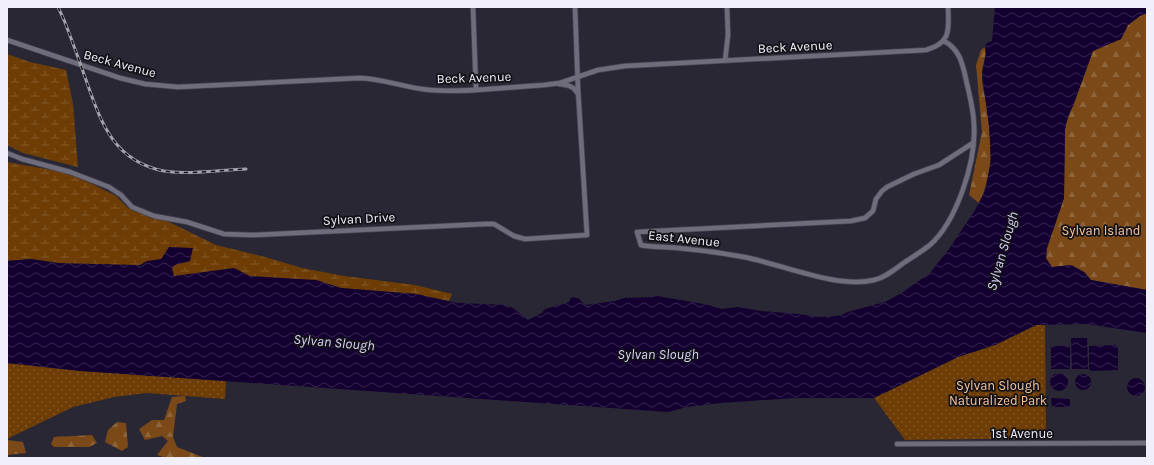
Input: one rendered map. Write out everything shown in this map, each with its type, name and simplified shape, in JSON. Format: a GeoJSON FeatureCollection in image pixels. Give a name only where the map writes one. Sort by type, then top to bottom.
{"type":"FeatureCollection","features":[{"type":"Feature","properties":{"kind":"street"},"geometry":{"type":"LineString","coordinates":[[473,7],[476,89]]}},
{"type":"Feature","properties":{"kind":"street","name":"Sylvan Drive"},"geometry":{"type":"LineString","coordinates":[[7,153],[22,159],[75,173],[109,187],[121,195],[132,207],[154,216],[187,222],[224,234],[252,235],[494,224],[514,236],[525,239],[587,235],[578,95],[575,7]]}},
{"type":"Feature","properties":{"kind":"street"},"geometry":{"type":"LineString","coordinates":[[725,60],[728,35],[727,7]]}},
{"type":"Feature","properties":{"kind":"street"},"geometry":{"type":"LineString","coordinates":[[944,41],[949,25],[948,7]]}},
{"type":"Feature","properties":{"kind":"street","name":"Beck Avenue"},"geometry":{"type":"LineString","coordinates":[[7,40],[120,78],[158,85],[185,86],[360,78],[380,80],[429,90],[476,89],[552,84],[613,67],[926,50],[937,46],[944,41]]}},
{"type":"Feature","properties":{"kind":"street","name":"East Avenue"},"geometry":{"type":"LineString","coordinates":[[944,41],[956,51],[962,64],[971,100],[974,124],[973,143],[970,164],[959,200],[940,233],[921,251],[884,276],[876,280],[857,282],[838,280],[758,260],[679,248],[642,246],[637,232],[851,221],[865,218],[873,211],[876,198],[887,187],[914,174],[939,165],[973,143]]}},
{"type":"Feature","properties":{"kind":"street"},"geometry":{"type":"LineString","coordinates":[[552,84],[569,86],[575,89],[578,95]]}},
{"type":"Feature","properties":{"kind":"street","name":"1st Avenue"},"geometry":{"type":"LineString","coordinates":[[896,444],[1147,443]]}},
{"type":"Feature","properties":{"kind":"green space","name":"Sylvan Island"},"geometry":{"type":"Polygon","coordinates":[[[1147,13],[1147,290],[1091,280],[1084,272],[1071,265],[1052,267],[1046,259],[1047,248],[1064,198],[1066,124],[1093,51],[1121,39],[1128,25],[1140,16],[1147,13]]]}},
{"type":"Feature","properties":{"kind":"green space"},"geometry":{"type":"Polygon","coordinates":[[[985,47],[982,78],[989,130],[990,167],[988,179],[979,203],[969,195],[982,132],[976,65],[981,50],[985,47]]]}},
{"type":"Feature","properties":{"kind":"green space"},"geometry":{"type":"Polygon","coordinates":[[[7,54],[30,62],[66,70],[73,104],[78,167],[23,153],[7,145],[7,54]]]}},
{"type":"Feature","properties":{"kind":"green space"},"geometry":{"type":"Polygon","coordinates":[[[7,162],[63,172],[86,181],[116,196],[128,208],[154,218],[167,221],[216,245],[302,268],[344,276],[415,285],[452,294],[449,301],[416,294],[341,288],[316,280],[138,280],[58,263],[31,259],[7,261],[7,162]]]}},
{"type":"Feature","properties":{"kind":"green space","name":"Sylvan Slough Naturalized Park"},"geometry":{"type":"Polygon","coordinates":[[[1036,325],[1045,325],[1046,438],[905,440],[874,398],[958,357],[995,345],[1036,325]]]}},
{"type":"Feature","properties":{"kind":"green space"},"geometry":{"type":"Polygon","coordinates":[[[7,363],[81,371],[226,381],[225,399],[147,393],[114,397],[73,407],[7,439],[7,363]]]}},
{"type":"Feature","properties":{"kind":"green space"},"geometry":{"type":"Polygon","coordinates":[[[185,396],[186,401],[177,404],[173,437],[177,447],[205,458],[166,458],[157,455],[168,441],[162,436],[145,440],[139,429],[152,420],[164,420],[172,397],[185,396]]]}},
{"type":"Feature","properties":{"kind":"green space"},"geometry":{"type":"Polygon","coordinates":[[[117,422],[126,423],[128,447],[122,451],[105,442],[108,430],[117,422]]]}},
{"type":"Feature","properties":{"kind":"green space"},"geometry":{"type":"Polygon","coordinates":[[[92,435],[97,443],[89,447],[54,447],[51,444],[54,437],[92,435]]]}},
{"type":"Feature","properties":{"kind":"green space"},"geometry":{"type":"Polygon","coordinates":[[[7,440],[23,442],[26,453],[7,455],[7,440]]]}},
{"type":"Feature","properties":{"kind":"water","name":"Sylvan Slough"},"geometry":{"type":"Polygon","coordinates":[[[995,7],[1147,7],[1147,13],[1140,16],[1128,25],[1121,39],[1093,51],[1066,124],[1064,198],[1047,248],[1046,258],[1052,267],[1071,265],[1084,272],[1091,280],[1147,290],[1147,333],[1086,324],[1036,325],[995,345],[958,357],[874,398],[794,398],[721,403],[687,407],[668,412],[81,371],[7,363],[7,261],[31,259],[58,263],[140,265],[147,261],[161,259],[169,247],[193,248],[190,261],[175,265],[172,268],[174,276],[234,268],[250,276],[316,280],[341,288],[416,294],[457,303],[493,302],[510,305],[529,316],[572,297],[587,303],[627,296],[658,296],[722,307],[746,306],[769,311],[806,313],[844,313],[885,302],[903,292],[930,273],[949,249],[975,210],[985,191],[991,161],[989,125],[982,74],[986,53],[985,47],[987,43],[992,41],[995,7]]]}},
{"type":"Feature","properties":{"kind":"water"},"geometry":{"type":"Polygon","coordinates":[[[1071,338],[1087,338],[1088,369],[1072,369],[1071,338]]]}},
{"type":"Feature","properties":{"kind":"water"},"geometry":{"type":"Polygon","coordinates":[[[1116,345],[1116,347],[1118,347],[1118,370],[1091,371],[1089,369],[1089,346],[1116,345]]]}},
{"type":"Feature","properties":{"kind":"water"},"geometry":{"type":"Polygon","coordinates":[[[1051,346],[1070,346],[1070,369],[1051,369],[1051,346]]]}},
{"type":"Feature","properties":{"kind":"water"},"geometry":{"type":"Polygon","coordinates":[[[1059,373],[1065,376],[1068,382],[1065,388],[1059,391],[1053,388],[1050,382],[1053,376],[1059,373]]]}},
{"type":"Feature","properties":{"kind":"water"},"geometry":{"type":"Polygon","coordinates":[[[1080,374],[1086,374],[1091,379],[1089,388],[1086,390],[1080,390],[1075,385],[1075,379],[1080,374]]]}},
{"type":"Feature","properties":{"kind":"water"},"geometry":{"type":"Polygon","coordinates":[[[1132,378],[1140,378],[1145,383],[1143,394],[1140,396],[1132,396],[1127,391],[1127,383],[1132,378]]]}},
{"type":"Feature","properties":{"kind":"water"},"geometry":{"type":"Polygon","coordinates":[[[1051,398],[1070,399],[1070,407],[1052,407],[1051,398]]]}},
{"type":"Feature","properties":{"kind":"pier"},"geometry":{"type":"Polygon","coordinates":[[[627,294],[659,294],[722,305],[746,304],[769,309],[817,313],[845,311],[845,314],[819,317],[737,307],[722,309],[705,304],[658,296],[624,298],[615,301],[585,305],[580,300],[580,297],[587,301],[627,294]]]}},
{"type":"Feature","properties":{"kind":"pier"},"geometry":{"type":"Polygon","coordinates":[[[572,295],[569,302],[545,309],[542,313],[528,320],[513,308],[504,305],[461,303],[460,301],[493,300],[511,303],[529,314],[560,302],[572,295]]]}},
{"type":"Feature","properties":{"kind":"railway"},"geometry":{"type":"LineString","coordinates":[[58,7],[70,35],[97,111],[112,138],[121,149],[132,158],[147,166],[164,171],[195,172],[246,169]]}}]}
